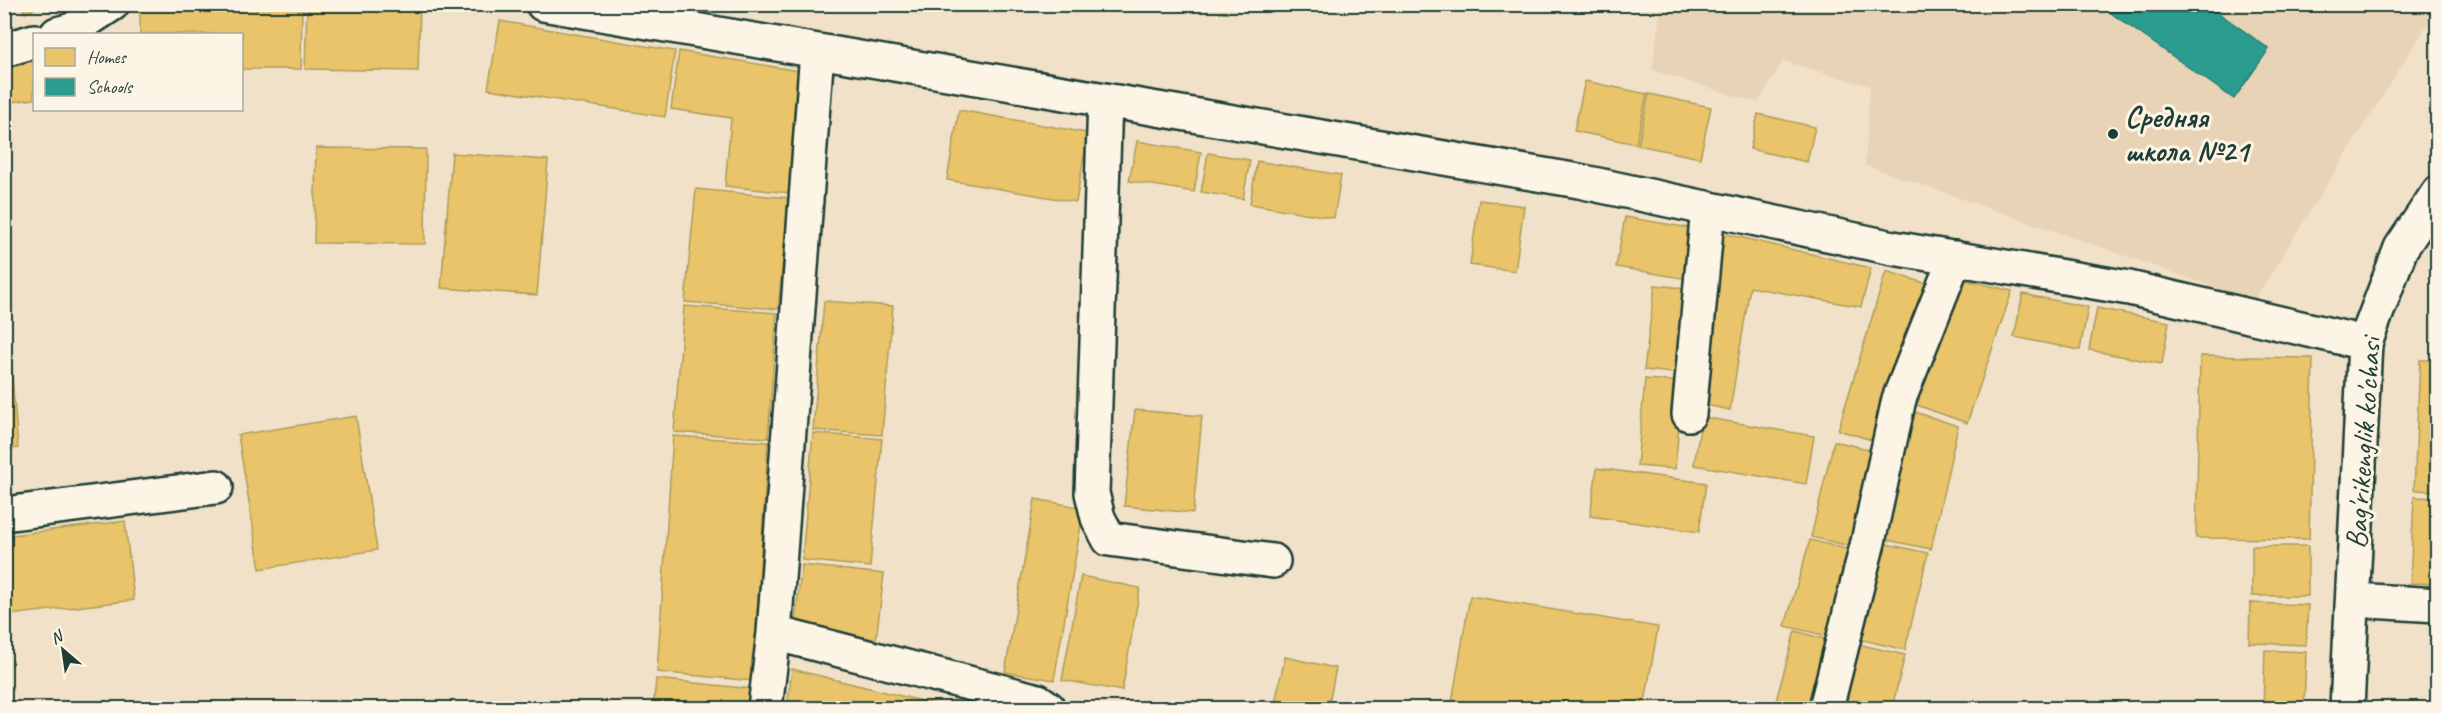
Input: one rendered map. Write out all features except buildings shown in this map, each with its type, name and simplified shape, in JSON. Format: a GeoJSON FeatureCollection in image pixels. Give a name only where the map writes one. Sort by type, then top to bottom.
{"type":"FeatureCollection","features":[{"type":"Feature","properties":{"kind":"street"},"geometry":{"type":"LineString","coordinates":[[61,33],[72,30],[112,4]]}},
{"type":"Feature","properties":{"kind":"street"},"geometry":{"type":"LineString","coordinates":[[543,4],[614,10],[817,51],[1579,181],[1893,248],[2129,288],[2365,343]]}},
{"type":"Feature","properties":{"kind":"street"},"geometry":{"type":"LineString","coordinates":[[4,50],[33,41]]}},
{"type":"Feature","properties":{"kind":"street"},"geometry":{"type":"LineString","coordinates":[[765,708],[774,633],[817,51]]}},
{"type":"Feature","properties":{"kind":"street"},"geometry":{"type":"LineString","coordinates":[[1105,100],[1092,493],[1098,518],[1109,538],[1273,561]]}},
{"type":"Feature","properties":{"kind":"street","name":"Bag'rikenglik ko'chasi"},"geometry":{"type":"LineString","coordinates":[[2347,708],[2365,343],[2401,248],[2438,193]]}},
{"type":"Feature","properties":{"kind":"street"},"geometry":{"type":"LineString","coordinates":[[1689,414],[1708,208]]}},
{"type":"Feature","properties":{"kind":"street"},"geometry":{"type":"LineString","coordinates":[[1826,708],[1868,542],[1899,399],[1955,258]]}},
{"type":"Feature","properties":{"kind":"street"},"geometry":{"type":"LineString","coordinates":[[4,514],[216,487]]}},
{"type":"Feature","properties":{"kind":"street"},"geometry":{"type":"LineString","coordinates":[[2353,600],[2438,605]]}},
{"type":"Feature","properties":{"kind":"street"},"geometry":{"type":"LineString","coordinates":[[774,633],[1038,701],[1048,708]]}},
{"type":"Feature","properties":{"kind":"shaded area","name":"Средняя школа №21"},"geometry":{"type":"Polygon","coordinates":[[[1661,5],[2437,5],[2437,9],[2254,301],[1865,165],[1870,86],[1783,61],[1758,103],[1652,70],[1661,5]]]}},
{"type":"Feature","properties":{"kind":"place","name":"Средняя школа №21"},"geometry":{"type":"Point","coordinates":[2113,134]}}]}
